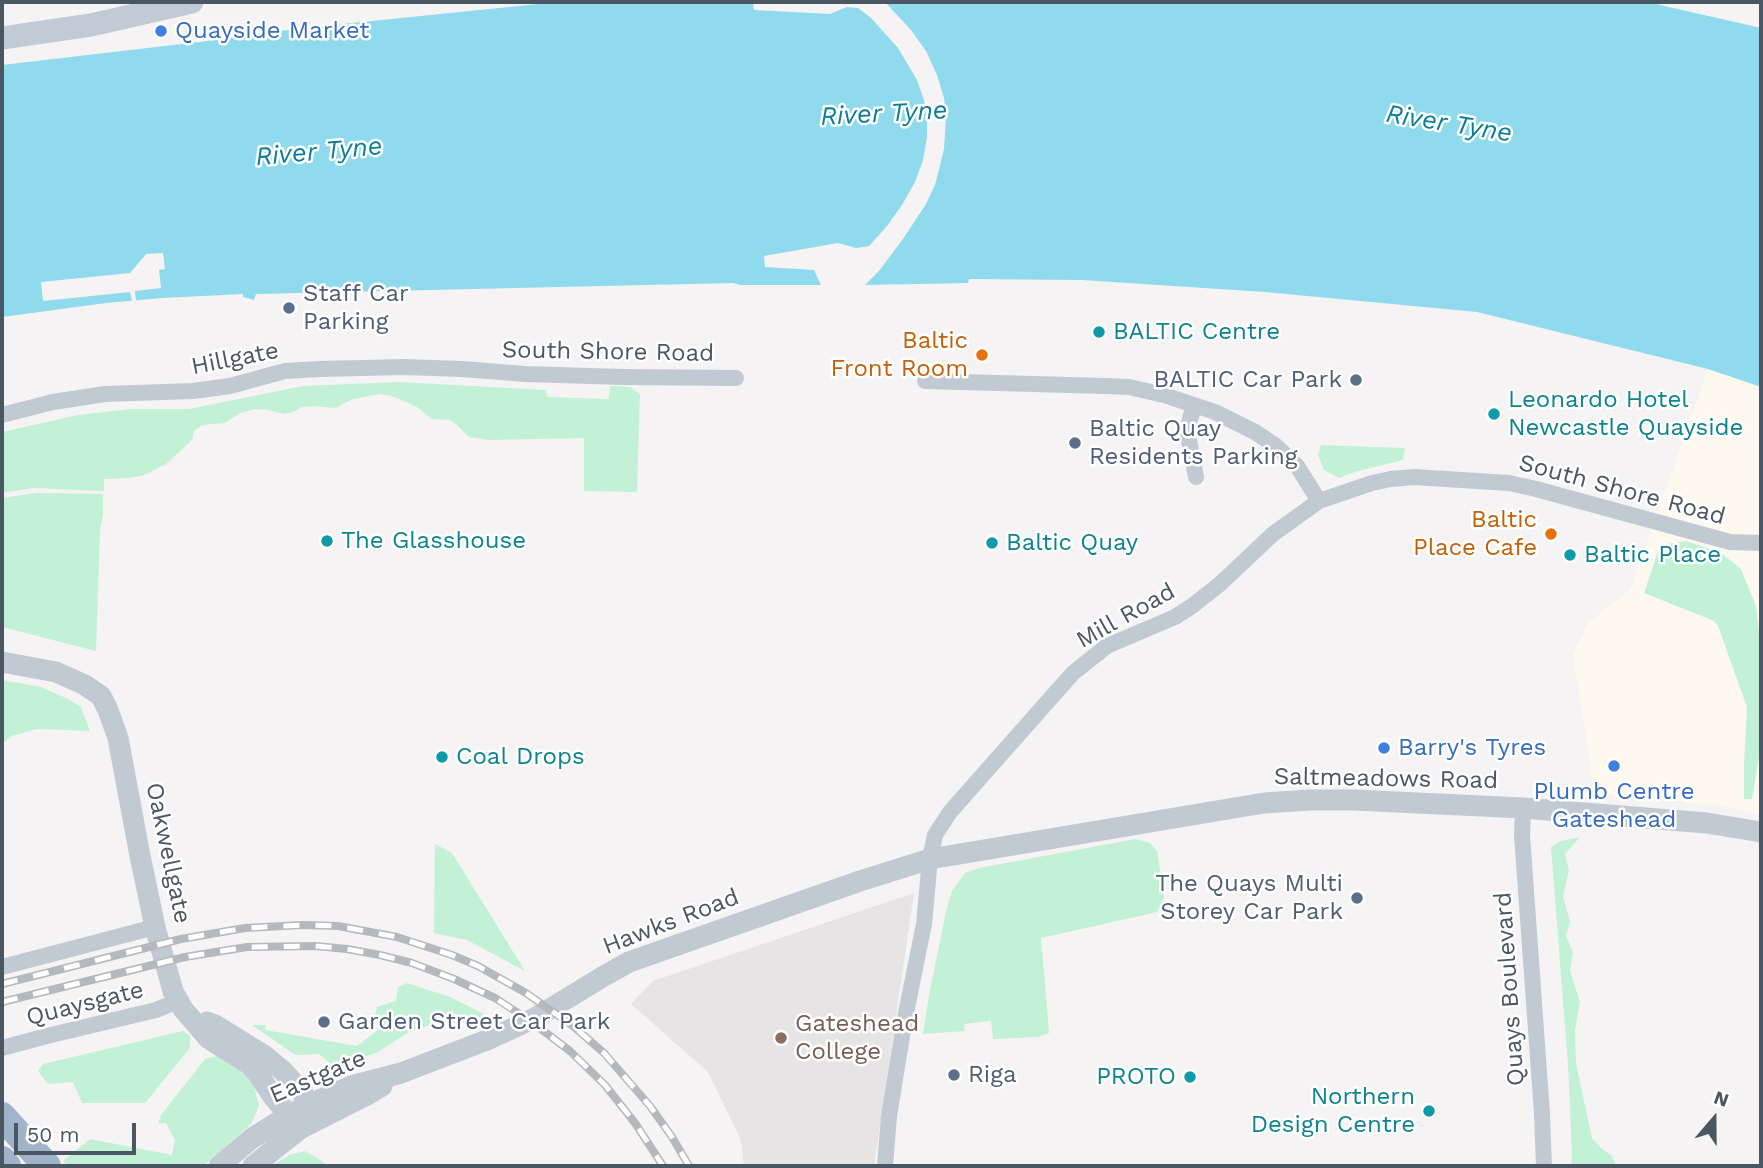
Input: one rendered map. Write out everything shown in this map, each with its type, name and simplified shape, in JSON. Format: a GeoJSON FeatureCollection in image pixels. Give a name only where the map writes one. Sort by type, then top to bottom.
{"type":"FeatureCollection","features":[{"type":"Feature","properties":{"kind":"highway"},"geometry":{"type":"LineString","coordinates":[[2,1116],[47,1166]]}},
{"type":"Feature","properties":{"kind":"highway"},"geometry":{"type":"LineString","coordinates":[[2,1160],[7,1166]]}},
{"type":"Feature","properties":{"kind":"main road"},"geometry":{"type":"LineString","coordinates":[[2,38],[91,25],[192,2]]}},
{"type":"Feature","properties":{"kind":"street","name":"Hillgate"},"geometry":{"type":"LineString","coordinates":[[2,415],[52,402],[105,394],[193,391],[230,386],[285,371],[404,368],[480,370]]}},
{"type":"Feature","properties":{"kind":"street","name":"South Shore Road"},"geometry":{"type":"LineString","coordinates":[[480,370],[611,377],[736,377]]}},
{"type":"Feature","properties":{"kind":"street"},"geometry":{"type":"LineString","coordinates":[[925,380],[1129,387],[1164,395],[1234,420],[1276,446],[1297,467],[1319,500]]}},
{"type":"Feature","properties":{"kind":"street"},"geometry":{"type":"LineString","coordinates":[[1194,405],[1187,430],[1196,477]]}},
{"type":"Feature","properties":{"kind":"street","name":"South Shore Road"},"geometry":{"type":"LineString","coordinates":[[1319,500],[1391,479],[1414,477],[1509,483],[1536,488],[1730,542],[1761,543]]}},
{"type":"Feature","properties":{"kind":"street","name":"Mill Road"},"geometry":{"type":"LineString","coordinates":[[885,1166],[891,1104],[924,924],[935,835],[950,812],[1073,673],[1107,646],[1175,617],[1192,606],[1273,534],[1319,500]]}},
{"type":"Feature","properties":{"kind":"street","name":"Oakwellgate"},"geometry":{"type":"LineString","coordinates":[[2,662],[56,672],[85,685],[101,696],[118,738],[155,927],[170,982],[185,1009],[209,1039],[250,1065],[295,1122]]}},
{"type":"Feature","properties":{"kind":"street","name":"Saltmeadows Road"},"geometry":{"type":"LineString","coordinates":[[930,859],[1264,803],[1310,800],[1523,808],[1707,822],[1761,832]]}},
{"type":"Feature","properties":{"kind":"street","name":"Quays Boulevard"},"geometry":{"type":"LineString","coordinates":[[1523,808],[1522,835],[1544,1166]]}},
{"type":"Feature","properties":{"kind":"street","name":"Hawks Road"},"geometry":{"type":"LineString","coordinates":[[401,1073],[507,1032],[629,962],[930,859]]}},
{"type":"Feature","properties":{"kind":"street"},"geometry":{"type":"LineString","coordinates":[[895,870],[917,881],[926,896]]}},
{"type":"Feature","properties":{"kind":"street"},"geometry":{"type":"LineString","coordinates":[[2,967],[155,927]]}},
{"type":"Feature","properties":{"kind":"street"},"geometry":{"type":"LineString","coordinates":[[185,1009],[265,1056],[292,1081],[315,1111]]}},
{"type":"Feature","properties":{"kind":"street","name":"Quaysgate"},"geometry":{"type":"LineString","coordinates":[[2,1048],[156,1010],[185,1009]]}},
{"type":"Feature","properties":{"kind":"street","name":"Eastgate"},"geometry":{"type":"LineString","coordinates":[[219,1166],[251,1139],[315,1111],[367,1095],[401,1073]]}},
{"type":"Feature","properties":{"kind":"street"},"geometry":{"type":"LineString","coordinates":[[251,1139],[262,1115],[264,1083]]}},
{"type":"Feature","properties":{"kind":"street","name":"Eastgate"},"geometry":{"type":"LineString","coordinates":[[253,1166],[295,1122]]}},
{"type":"Feature","properties":{"kind":"shaded area"},"geometry":{"type":"Polygon","coordinates":[[[1708,369],[1761,387],[1761,815],[1720,805],[1594,791],[1573,654],[1589,622],[1630,590],[1708,369]]]}},
{"type":"Feature","properties":{"kind":"shaded area","name":"Gateshead College"},"geometry":{"type":"Polygon","coordinates":[[[914,893],[874,1166],[744,1166],[741,1140],[708,1072],[631,1004],[653,981],[914,893]]]}},
{"type":"Feature","properties":{"kind":"green space"},"geometry":{"type":"Polygon","coordinates":[[[399,382],[546,390],[547,397],[609,399],[610,386],[630,387],[640,394],[637,492],[584,491],[584,438],[489,440],[469,437],[450,420],[432,419],[417,407],[395,397],[380,394],[353,399],[335,408],[302,407],[284,414],[255,409],[240,413],[225,423],[202,425],[194,431],[192,440],[166,464],[144,475],[104,479],[104,491],[33,488],[2,493],[2,432],[78,415],[131,409],[189,409],[303,386],[399,382]]]}},
{"type":"Feature","properties":{"kind":"green space"},"geometry":{"type":"Polygon","coordinates":[[[1321,445],[1405,448],[1403,460],[1339,478],[1324,470],[1318,455],[1321,445]]]}},
{"type":"Feature","properties":{"kind":"green space"},"geometry":{"type":"Polygon","coordinates":[[[36,493],[103,494],[96,651],[2,627],[2,498],[36,493]]]}},
{"type":"Feature","properties":{"kind":"green space"},"geometry":{"type":"Polygon","coordinates":[[[1686,541],[1720,552],[1741,569],[1756,606],[1761,651],[1761,745],[1752,799],[1744,799],[1747,707],[1718,626],[1714,621],[1644,593],[1660,545],[1686,541]]]}},
{"type":"Feature","properties":{"kind":"green space"},"geometry":{"type":"Polygon","coordinates":[[[2,680],[41,687],[68,699],[81,707],[90,731],[37,729],[12,736],[2,744],[2,680]]]}},
{"type":"Feature","properties":{"kind":"green space"},"geometry":{"type":"Polygon","coordinates":[[[1580,837],[1565,854],[1569,870],[1563,896],[1570,922],[1566,936],[1573,952],[1570,971],[1580,1002],[1575,1030],[1576,1064],[1592,1138],[1612,1156],[1616,1166],[1571,1166],[1568,1065],[1551,847],[1561,841],[1580,837]]]}},
{"type":"Feature","properties":{"kind":"green space"},"geometry":{"type":"Polygon","coordinates":[[[1136,839],[1150,843],[1157,851],[1163,904],[1157,912],[1041,938],[1049,1033],[1039,1037],[993,1039],[991,1021],[964,1024],[965,1031],[923,1034],[946,912],[952,891],[965,873],[979,868],[1136,839]]]}},
{"type":"Feature","properties":{"kind":"green space"},"geometry":{"type":"Polygon","coordinates":[[[435,844],[452,853],[525,971],[467,940],[434,933],[435,844]]]}},
{"type":"Feature","properties":{"kind":"green space"},"geometry":{"type":"Polygon","coordinates":[[[407,983],[450,997],[490,1017],[486,1021],[433,1024],[407,1033],[378,1052],[336,1068],[319,1054],[295,1055],[252,1025],[266,1025],[265,1030],[357,1046],[383,1026],[374,1019],[377,1007],[396,1001],[398,987],[407,983]]]}},
{"type":"Feature","properties":{"kind":"green space"},"geometry":{"type":"Polygon","coordinates":[[[183,1031],[190,1036],[190,1048],[145,1103],[82,1103],[73,1082],[48,1084],[38,1071],[43,1064],[183,1031]]]}},
{"type":"Feature","properties":{"kind":"green space"},"geometry":{"type":"Polygon","coordinates":[[[217,1056],[243,1073],[254,1086],[259,1106],[251,1124],[203,1166],[68,1166],[63,1161],[90,1139],[172,1155],[175,1140],[166,1123],[158,1123],[161,1115],[205,1059],[217,1056]]]}},
{"type":"Feature","properties":{"kind":"green space"},"geometry":{"type":"Polygon","coordinates":[[[305,1151],[327,1166],[272,1166],[289,1155],[305,1151]]]}},
{"type":"Feature","properties":{"kind":"water","name":"River Tyne"},"geometry":{"type":"Polygon","coordinates":[[[558,2],[1647,2],[1761,28],[1761,387],[1708,369],[1477,312],[1265,292],[1082,280],[969,279],[968,283],[865,285],[733,283],[256,294],[254,300],[243,297],[243,294],[106,303],[2,317],[2,65],[303,28],[558,2]]]}},
{"type":"Feature","properties":{"kind":"pier"},"geometry":{"type":"Polygon","coordinates":[[[753,2],[885,2],[926,51],[937,75],[946,117],[944,149],[935,185],[903,239],[865,285],[821,285],[814,270],[765,267],[764,256],[838,243],[856,248],[869,246],[887,226],[915,182],[923,160],[927,120],[917,80],[898,48],[871,18],[858,8],[847,7],[830,14],[754,10],[753,2]]]}},
{"type":"Feature","properties":{"kind":"pier"},"geometry":{"type":"Polygon","coordinates":[[[163,253],[165,269],[159,270],[161,288],[135,291],[136,301],[132,301],[130,292],[43,301],[41,282],[130,273],[146,254],[163,253]]]}},
{"type":"Feature","properties":{"kind":"railway"},"geometry":{"type":"LineString","coordinates":[[2,984],[181,939],[245,928],[338,926],[397,937],[478,966],[526,993],[573,1026],[604,1053],[650,1106],[689,1166]]}},
{"type":"Feature","properties":{"kind":"railway"},"geometry":{"type":"LineString","coordinates":[[2,1002],[185,957],[247,947],[315,946],[380,955],[412,963],[454,979],[495,998],[529,1020],[570,1051],[605,1085],[635,1123],[663,1166]]}},
{"type":"Feature","properties":{"kind":"place","name":"Quayside Market"},"geometry":{"type":"Point","coordinates":[161,31]}},
{"type":"Feature","properties":{"kind":"place","name":"Staff Car Parking"},"geometry":{"type":"Point","coordinates":[289,308]}},
{"type":"Feature","properties":{"kind":"place","name":"BALTIC Centre"},"geometry":{"type":"Point","coordinates":[1099,332]}},
{"type":"Feature","properties":{"kind":"place","name":"Baltic Front Room"},"geometry":{"type":"Point","coordinates":[982,355]}},
{"type":"Feature","properties":{"kind":"place","name":"BALTIC Car Park"},"geometry":{"type":"Point","coordinates":[1356,380]}},
{"type":"Feature","properties":{"kind":"place","name":"Leonardo Hotel Newcastle Quayside"},"geometry":{"type":"Point","coordinates":[1494,414]}},
{"type":"Feature","properties":{"kind":"place","name":"Baltic Quay Residents Parking"},"geometry":{"type":"Point","coordinates":[1075,443]}},
{"type":"Feature","properties":{"kind":"place","name":"Baltic Place Cafe"},"geometry":{"type":"Point","coordinates":[1551,534]}},
{"type":"Feature","properties":{"kind":"place","name":"The Glasshouse"},"geometry":{"type":"Point","coordinates":[327,541]}},
{"type":"Feature","properties":{"kind":"place","name":"Baltic Quay"},"geometry":{"type":"Point","coordinates":[992,543]}},
{"type":"Feature","properties":{"kind":"place","name":"Baltic Place"},"geometry":{"type":"Point","coordinates":[1570,555]}},
{"type":"Feature","properties":{"kind":"place","name":"Barry's Tyres"},"geometry":{"type":"Point","coordinates":[1384,748]}},
{"type":"Feature","properties":{"kind":"place","name":"Coal Drops"},"geometry":{"type":"Point","coordinates":[442,757]}},
{"type":"Feature","properties":{"kind":"place","name":"Plumb Centre Gateshead"},"geometry":{"type":"Point","coordinates":[1614,766]}},
{"type":"Feature","properties":{"kind":"place","name":"The Quays Multi Storey Car Park"},"geometry":{"type":"Point","coordinates":[1357,898]}},
{"type":"Feature","properties":{"kind":"place","name":"Garden Street Car Park"},"geometry":{"type":"Point","coordinates":[324,1022]}},
{"type":"Feature","properties":{"kind":"place","name":"Gateshead College"},"geometry":{"type":"Point","coordinates":[781,1038]}},
{"type":"Feature","properties":{"kind":"place","name":"Riga"},"geometry":{"type":"Point","coordinates":[954,1075]}},
{"type":"Feature","properties":{"kind":"place","name":"PROTO"},"geometry":{"type":"Point","coordinates":[1190,1077]}},
{"type":"Feature","properties":{"kind":"place","name":"Northern Design Centre"},"geometry":{"type":"Point","coordinates":[1429,1111]}}]}
